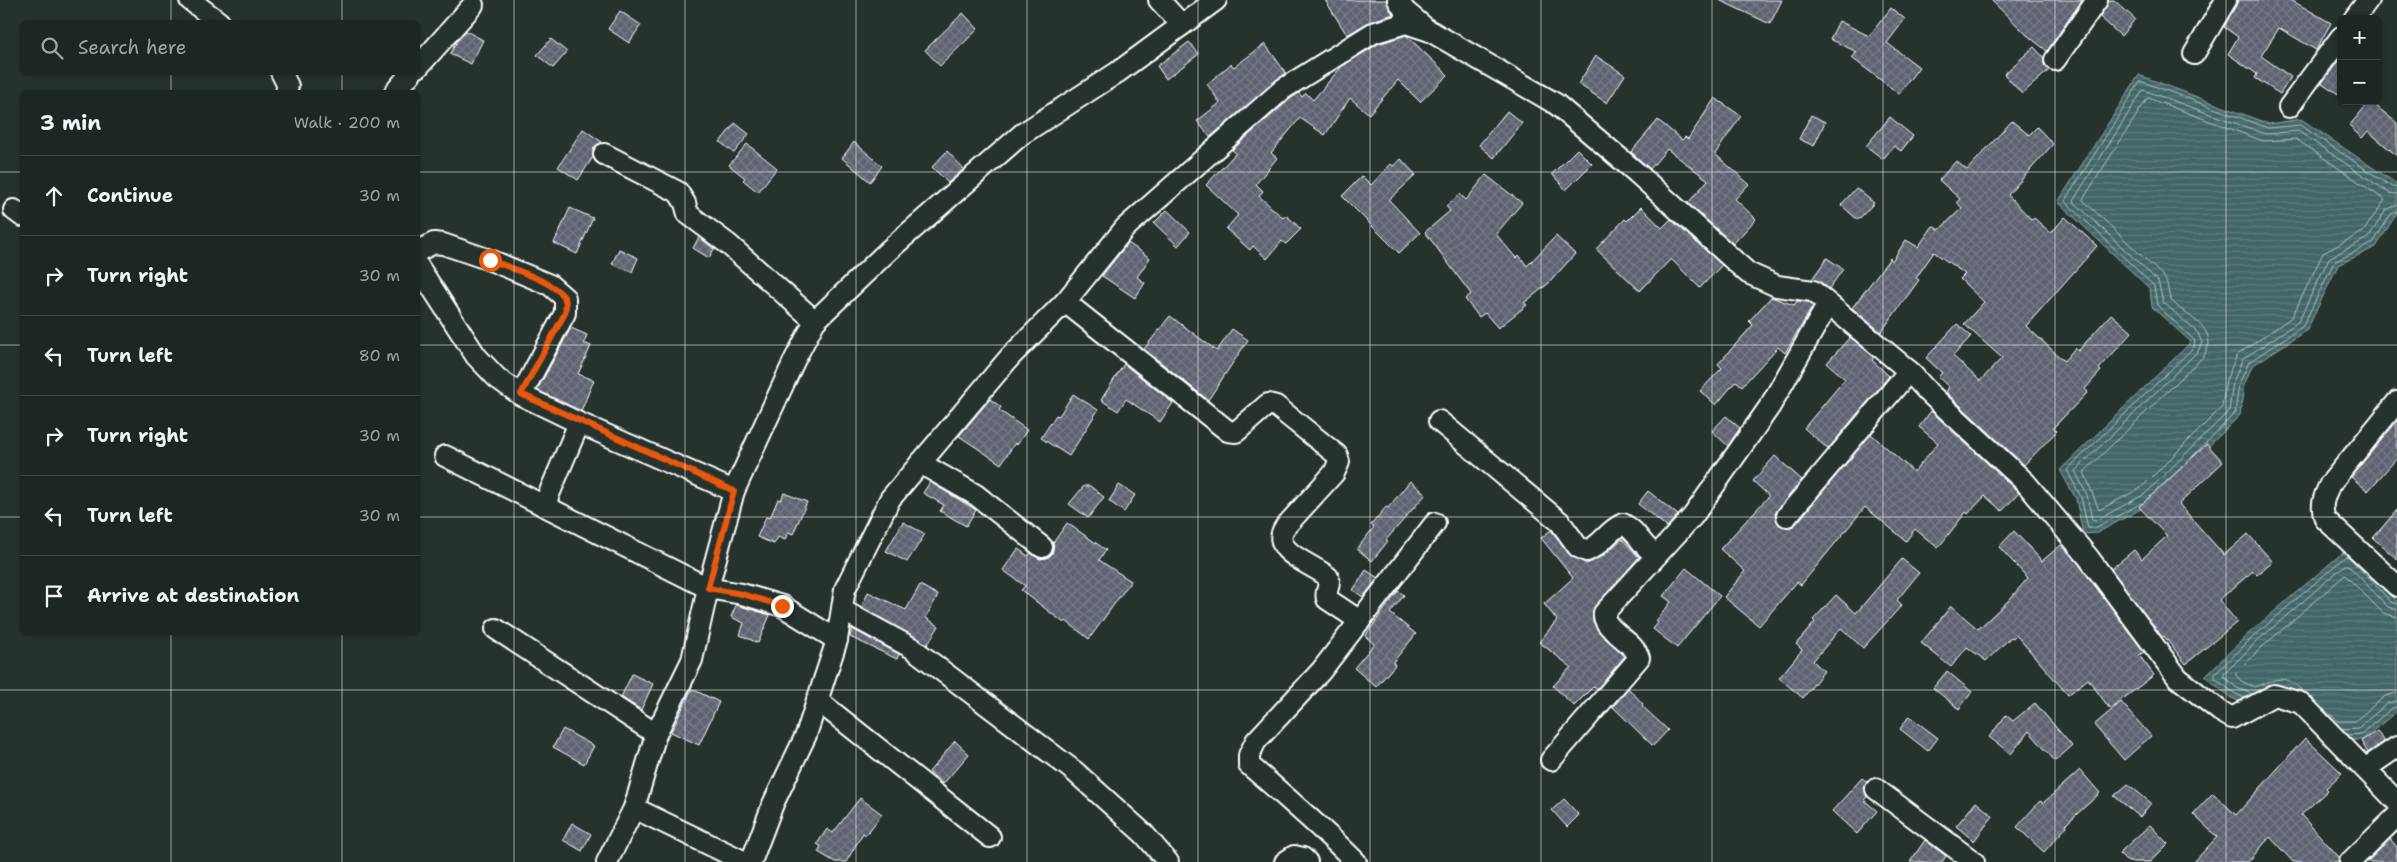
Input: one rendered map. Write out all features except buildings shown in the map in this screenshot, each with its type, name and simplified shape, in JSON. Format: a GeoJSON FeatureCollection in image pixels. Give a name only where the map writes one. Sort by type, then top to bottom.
{"type":"FeatureCollection","features":[{"type":"Feature","properties":{"kind":"street"},"geometry":{"type":"LineString","coordinates":[[190,0],[215,20]]}},
{"type":"Feature","properties":{"kind":"street"},"geometry":{"type":"LineString","coordinates":[[1159,0],[1182,25]]}},
{"type":"Feature","properties":{"kind":"street"},"geometry":{"type":"LineString","coordinates":[[607,862],[634,808],[656,734],[692,660],[708,588],[734,491],[795,359],[815,321],[888,250],[1022,134],[1118,72],[1216,0]]}},
{"type":"Feature","properties":{"kind":"street"},"geometry":{"type":"LineString","coordinates":[[1398,0],[1405,11],[1430,31],[1556,104],[1637,173],[1748,273],[1777,286],[1813,291],[1909,371],[1928,392],[2025,482],[2088,557],[2178,678],[2220,711],[2232,718],[2274,695],[2301,703],[2397,802]]}},
{"type":"Feature","properties":{"kind":"street"},"geometry":{"type":"LineString","coordinates":[[2055,60],[2097,0]]}},
{"type":"Feature","properties":{"kind":"street"},"geometry":{"type":"LineString","coordinates":[[2194,54],[2226,0]]}},
{"type":"Feature","properties":{"kind":"street"},"geometry":{"type":"LineString","coordinates":[[2357,15],[2368,0]]}},
{"type":"Feature","properties":{"kind":"street"},"geometry":{"type":"LineString","coordinates":[[420,65],[473,4]]}},
{"type":"Feature","properties":{"kind":"street"},"geometry":{"type":"LineString","coordinates":[[751,862],[773,804],[806,735],[837,640],[845,589],[890,499],[1010,357],[1065,302],[1125,228],[1283,89],[1373,33],[1406,23],[1430,31]]}},
{"type":"Feature","properties":{"kind":"street"},"geometry":{"type":"LineString","coordinates":[[2289,107],[2337,42]]}},
{"type":"Feature","properties":{"kind":"street"},"geometry":{"type":"LineString","coordinates":[[282,75],[288,86],[287,90]]}},
{"type":"Feature","properties":{"kind":"street"},"geometry":{"type":"LineString","coordinates":[[397,90],[409,75]]}},
{"type":"Feature","properties":{"kind":"street"},"geometry":{"type":"LineString","coordinates":[[604,154],[678,192],[685,203],[688,214],[728,244],[815,321]]}},
{"type":"Feature","properties":{"kind":"street"},"geometry":{"type":"LineString","coordinates":[[420,251],[434,243],[443,244],[490,260],[550,285],[565,298],[565,313],[521,394]]}},
{"type":"Feature","properties":{"kind":"street"},"geometry":{"type":"LineString","coordinates":[[420,269],[476,356],[497,378],[521,394],[579,423],[734,491]]}},
{"type":"Feature","properties":{"kind":"street"},"geometry":{"type":"LineString","coordinates":[[1065,302],[1228,431],[1236,432],[1268,404],[1276,406],[1337,455],[1339,462],[1334,473],[1285,527],[1280,534],[1280,540],[1285,549],[1328,577],[1330,582],[1326,593],[1328,599],[1360,621]]}},
{"type":"Feature","properties":{"kind":"street"},"geometry":{"type":"LineString","coordinates":[[1551,760],[1639,658],[1637,652],[1630,644],[1606,621],[1604,613],[1656,554],[1693,516],[1770,406],[1828,304]]}},
{"type":"Feature","properties":{"kind":"street"},"geometry":{"type":"LineString","coordinates":[[1787,516],[1909,371]]}},
{"type":"Feature","properties":{"kind":"street"},"geometry":{"type":"LineString","coordinates":[[2397,402],[2330,484],[2324,496],[2322,510],[2325,519],[2397,586]]}},
{"type":"Feature","properties":{"kind":"street"},"geometry":{"type":"LineString","coordinates":[[1439,421],[1560,522],[1578,547],[1587,551],[1595,548],[1614,527],[1623,524],[1632,528],[1647,550],[1656,554]]}},
{"type":"Feature","properties":{"kind":"street"},"geometry":{"type":"LineString","coordinates":[[544,506],[579,423]]}},
{"type":"Feature","properties":{"kind":"street"},"geometry":{"type":"LineString","coordinates":[[445,456],[708,588],[742,594],[782,606],[837,640]]}},
{"type":"Feature","properties":{"kind":"street"},"geometry":{"type":"LineString","coordinates":[[920,463],[976,495],[1042,547]]}},
{"type":"Feature","properties":{"kind":"street"},"geometry":{"type":"LineString","coordinates":[[1344,858],[1308,816],[1249,765],[1249,755],[1256,741],[1320,671],[1435,524]]}},
{"type":"Feature","properties":{"kind":"street"},"geometry":{"type":"LineString","coordinates":[[842,610],[912,648],[1074,771],[1144,834],[1168,862]]}},
{"type":"Feature","properties":{"kind":"street"},"geometry":{"type":"LineString","coordinates":[[496,629],[656,734]]}},
{"type":"Feature","properties":{"kind":"street"},"geometry":{"type":"LineString","coordinates":[[817,700],[990,837]]}},
{"type":"Feature","properties":{"kind":"street"},"geometry":{"type":"LineString","coordinates":[[2365,769],[2397,747]]}},
{"type":"Feature","properties":{"kind":"street"},"geometry":{"type":"LineString","coordinates":[[1876,789],[1974,862]]}},
{"type":"Feature","properties":{"kind":"street"},"geometry":{"type":"LineString","coordinates":[[634,808],[745,862]]}},
{"type":"Feature","properties":{"kind":"street"},"geometry":{"type":"LineString","coordinates":[[2350,862],[2397,816]]}},
{"type":"Feature","properties":{"kind":"street"},"geometry":{"type":"LineString","coordinates":[[1285,862],[1294,856],[1303,858],[1307,862]]}},
{"type":"Feature","properties":{"kind":"water"},"geometry":{"type":"Polygon","coordinates":[[[2139,75],[2269,124],[2301,119],[2397,184],[2397,213],[2376,247],[2338,265],[2307,330],[2252,366],[2244,385],[2240,415],[2152,503],[2097,533],[2083,534],[2076,499],[2060,470],[2191,342],[2152,307],[2150,289],[2058,202],[2139,75]]]}},
{"type":"Feature","properties":{"kind":"water"},"geometry":{"type":"Polygon","coordinates":[[[2348,548],[2397,601],[2397,711],[2362,740],[2331,740],[2281,696],[2255,707],[2231,698],[2205,676],[2248,634],[2348,548]]]}},
{"type":"Feature","properties":{"kind":"route"},"geometry":{"type":"LineString","coordinates":[[490,260],[550,285],[565,298],[565,313],[521,394],[579,423],[734,491],[708,588],[742,594],[782,606]]}}]}
